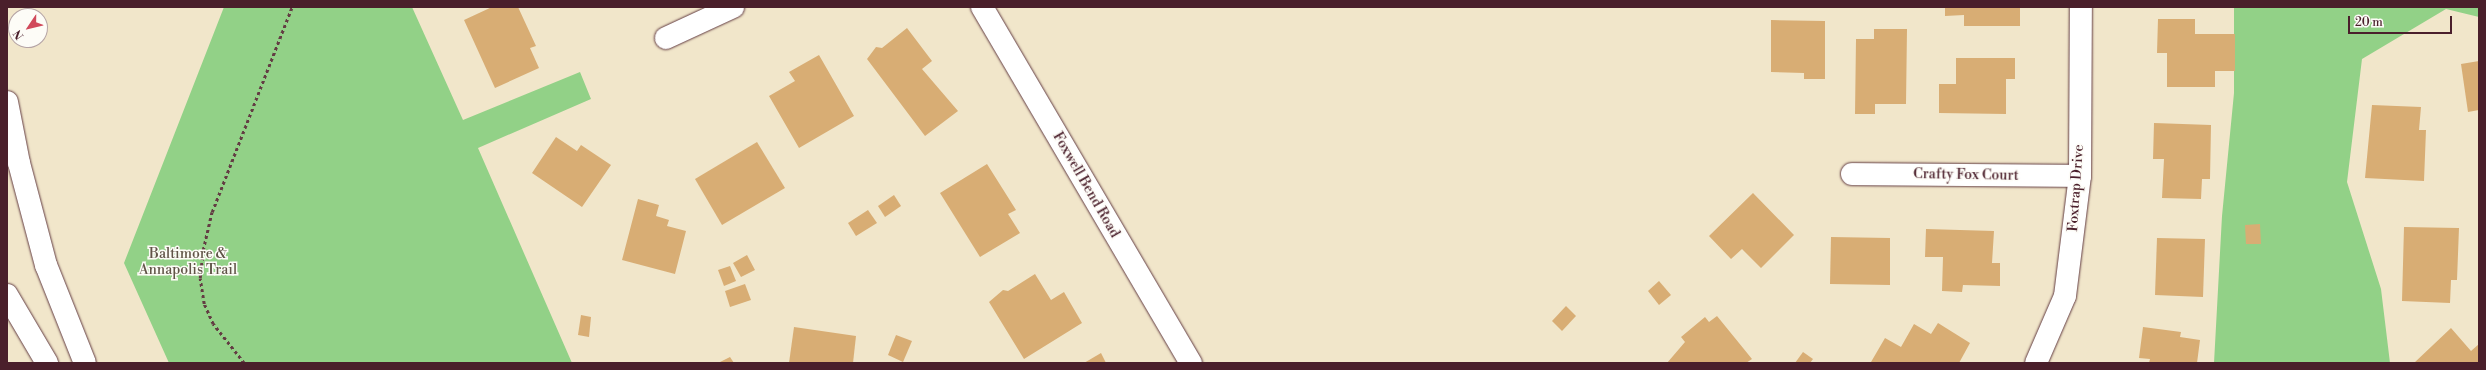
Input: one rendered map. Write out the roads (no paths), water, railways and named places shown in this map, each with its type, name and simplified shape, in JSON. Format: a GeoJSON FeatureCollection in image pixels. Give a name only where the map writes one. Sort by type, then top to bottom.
{"type":"FeatureCollection","features":[{"type":"Feature","properties":{"kind":"main road"},"geometry":{"type":"LineString","coordinates":[[666,38],[733,7]]}},
{"type":"Feature","properties":{"kind":"main road","name":"Foxwell Bend Road"},"geometry":{"type":"LineString","coordinates":[[982,7],[1190,363]]}},
{"type":"Feature","properties":{"kind":"main road","name":"Foxtrap Drive"},"geometry":{"type":"LineString","coordinates":[[2036,363],[2066,296],[2080,176],[2081,7]]}},
{"type":"Feature","properties":{"kind":"main road"},"geometry":{"type":"LineString","coordinates":[[7,102],[19,164],[46,265],[85,363]]}},
{"type":"Feature","properties":{"kind":"main road","name":"Crafty Fox Court"},"geometry":{"type":"LineString","coordinates":[[1852,174],[2080,176]]}},
{"type":"Feature","properties":{"kind":"main road"},"geometry":{"type":"LineString","coordinates":[[7,295],[47,363]]}},
{"type":"Feature","properties":{"kind":"park label","name":"Baltimore & Annapolis Trail"},"geometry":{"type":"Point","coordinates":[188,262]}}]}
